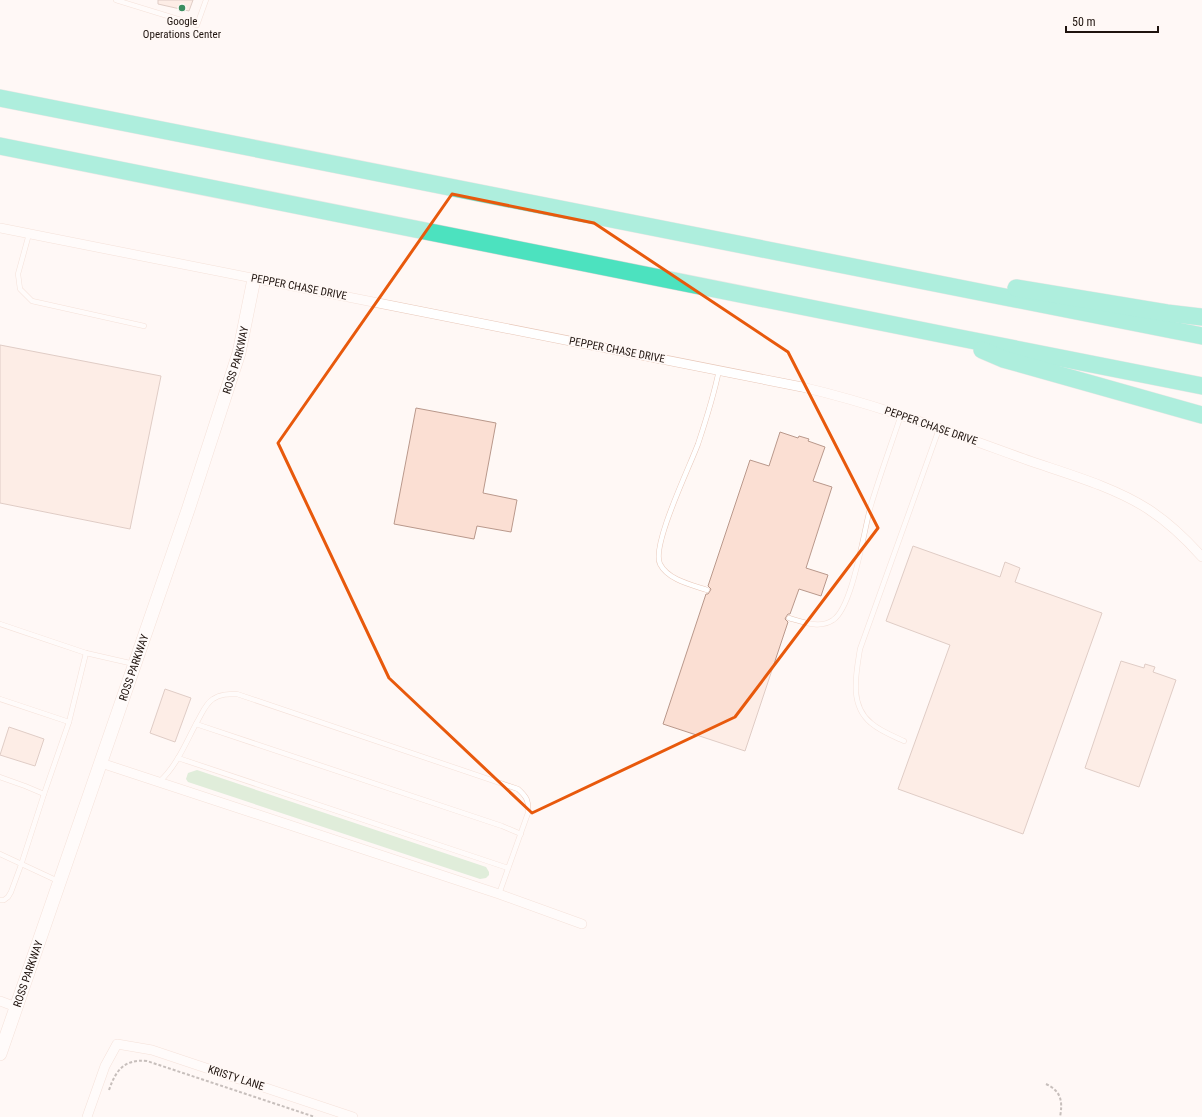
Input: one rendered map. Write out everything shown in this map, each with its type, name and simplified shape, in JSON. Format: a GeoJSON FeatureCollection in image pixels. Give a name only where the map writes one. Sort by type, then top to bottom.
{"type":"FeatureCollection","features":[{"type":"Feature","properties":{"kind":"highway"},"geometry":{"type":"LineString","coordinates":[[0,98],[1202,336]]}},
{"type":"Feature","properties":{"kind":"highway"},"geometry":{"type":"LineString","coordinates":[[0,146],[954,338],[1202,386]]}},
{"type":"Feature","properties":{"kind":"highway"},"geometry":{"type":"LineString","coordinates":[[702,237],[1167,313],[1202,317]]}},
{"type":"Feature","properties":{"kind":"highway"},"geometry":{"type":"LineString","coordinates":[[954,338],[1003,359],[1202,415]]}},
{"type":"Feature","properties":{"kind":"street","name":"PEPPER CHASE DRIVE"},"geometry":{"type":"LineString","coordinates":[[0,228],[719,370],[828,393],[900,415],[1083,479],[1127,497],[1147,508],[1164,521],[1188,541],[1202,557]]}},
{"type":"Feature","properties":{"kind":"street","name":"ROSS PARKWAY"},"geometry":{"type":"LineString","coordinates":[[0,1054],[175,550],[239,353],[254,279]]}},
{"type":"Feature","properties":{"kind":"street"},"geometry":{"type":"LineString","coordinates":[[101,763],[499,894],[582,924]]}},
{"type":"Feature","properties":{"kind":"street"},"geometry":{"type":"LineString","coordinates":[[0,1002],[16,1007]]}},
{"type":"Feature","properties":{"kind":"street","name":"KRISTY LANE"},"geometry":{"type":"LineString","coordinates":[[87,1117],[105,1066],[117,1044],[152,1050],[354,1117]]}},
{"type":"Feature","properties":{"kind":"lane"},"geometry":{"type":"LineString","coordinates":[[116,0],[197,25],[206,0]]}},
{"type":"Feature","properties":{"kind":"lane"},"geometry":{"type":"LineString","coordinates":[[29,234],[18,274],[20,289],[32,301],[144,326]]}},
{"type":"Feature","properties":{"kind":"lane"},"geometry":{"type":"LineString","coordinates":[[707,590],[681,582],[672,576],[661,565],[659,560],[659,548],[673,505],[698,445],[715,389],[719,370]]}},
{"type":"Feature","properties":{"kind":"lane"},"geometry":{"type":"LineString","coordinates":[[789,618],[822,625],[834,620],[843,608],[853,582],[871,506],[900,415]]}},
{"type":"Feature","properties":{"kind":"lane"},"geometry":{"type":"LineString","coordinates":[[904,741],[871,723],[862,713],[856,695],[856,674],[860,649],[939,429]]}},
{"type":"Feature","properties":{"kind":"lane"},"geometry":{"type":"LineString","coordinates":[[0,624],[86,653],[135,664]]}},
{"type":"Feature","properties":{"kind":"lane"},"geometry":{"type":"LineString","coordinates":[[0,900],[4,900],[11,892],[21,865],[69,722],[86,653]]}},
{"type":"Feature","properties":{"kind":"lane"},"geometry":{"type":"LineString","coordinates":[[159,782],[168,773],[178,758],[206,706],[213,698],[225,694],[237,694],[518,789],[524,794],[529,802],[528,813],[499,894]]}},
{"type":"Feature","properties":{"kind":"lane"},"geometry":{"type":"LineString","coordinates":[[0,699],[69,722]]}},
{"type":"Feature","properties":{"kind":"lane"},"geometry":{"type":"LineString","coordinates":[[196,724],[502,826],[521,834]]}},
{"type":"Feature","properties":{"kind":"lane"},"geometry":{"type":"LineString","coordinates":[[178,758],[508,868]]}},
{"type":"Feature","properties":{"kind":"lane"},"geometry":{"type":"LineString","coordinates":[[0,777],[44,794]]}},
{"type":"Feature","properties":{"kind":"lane"},"geometry":{"type":"LineString","coordinates":[[0,854],[59,882]]}},
{"type":"Feature","properties":{"kind":"path"},"geometry":{"type":"LineString","coordinates":[[109,1090],[115,1074],[125,1065],[139,1061],[147,1061],[315,1117]]}},
{"type":"Feature","properties":{"kind":"path"},"geometry":{"type":"LineString","coordinates":[[1046,1084],[1056,1090],[1060,1096],[1060,1117]]}},
{"type":"Feature","properties":{"kind":"highlighted area"},"geometry":{"type":"Polygon","coordinates":[[[452,194],[594,223],[788,352],[878,528],[735,717],[532,813],[389,678],[278,443],[452,194]]]}},
{"type":"Feature","properties":{"kind":"green space"},"geometry":{"type":"Polygon","coordinates":[[[197,770],[486,867],[489,875],[486,878],[480,879],[188,782],[186,779],[188,773],[197,770]]]}},
{"type":"Feature","properties":{"kind":"building","name":"Google Operations Center"},"geometry":{"type":"Polygon","coordinates":[[[158,0],[193,0],[189,11],[158,4],[158,0]]]}},
{"type":"Feature","properties":{"kind":"building"},"geometry":{"type":"Polygon","coordinates":[[[0,345],[161,376],[130,529],[0,503],[0,345]]]}},
{"type":"Feature","properties":{"kind":"building"},"geometry":{"type":"Polygon","coordinates":[[[416,408],[496,423],[483,493],[517,500],[511,532],[477,526],[474,539],[394,524],[416,408]]]}},
{"type":"Feature","properties":{"kind":"building"},"geometry":{"type":"Polygon","coordinates":[[[780,432],[798,438],[799,436],[809,439],[808,441],[825,447],[813,481],[832,487],[806,568],[828,575],[821,596],[799,589],[790,614],[788,614],[785,619],[788,622],[745,751],[663,724],[706,594],[708,594],[711,589],[708,586],[750,460],[769,466],[780,432]]]}},
{"type":"Feature","properties":{"kind":"building"},"geometry":{"type":"Polygon","coordinates":[[[913,546],[1000,577],[1005,562],[1020,568],[1015,582],[1102,613],[1023,834],[898,789],[950,645],[886,621],[913,546]]]}},
{"type":"Feature","properties":{"kind":"building"},"geometry":{"type":"Polygon","coordinates":[[[1121,661],[1144,668],[1145,664],[1155,667],[1153,672],[1176,680],[1139,787],[1085,768],[1121,661]]]}},
{"type":"Feature","properties":{"kind":"building"},"geometry":{"type":"Polygon","coordinates":[[[165,689],[191,698],[175,742],[150,733],[165,689]]]}},
{"type":"Feature","properties":{"kind":"building"},"geometry":{"type":"Polygon","coordinates":[[[9,727],[44,739],[35,766],[0,755],[9,727]]]}},
{"type":"Feature","properties":{"kind":"place","name":"Google Operations Center"},"geometry":{"type":"Point","coordinates":[182,8]}}]}
